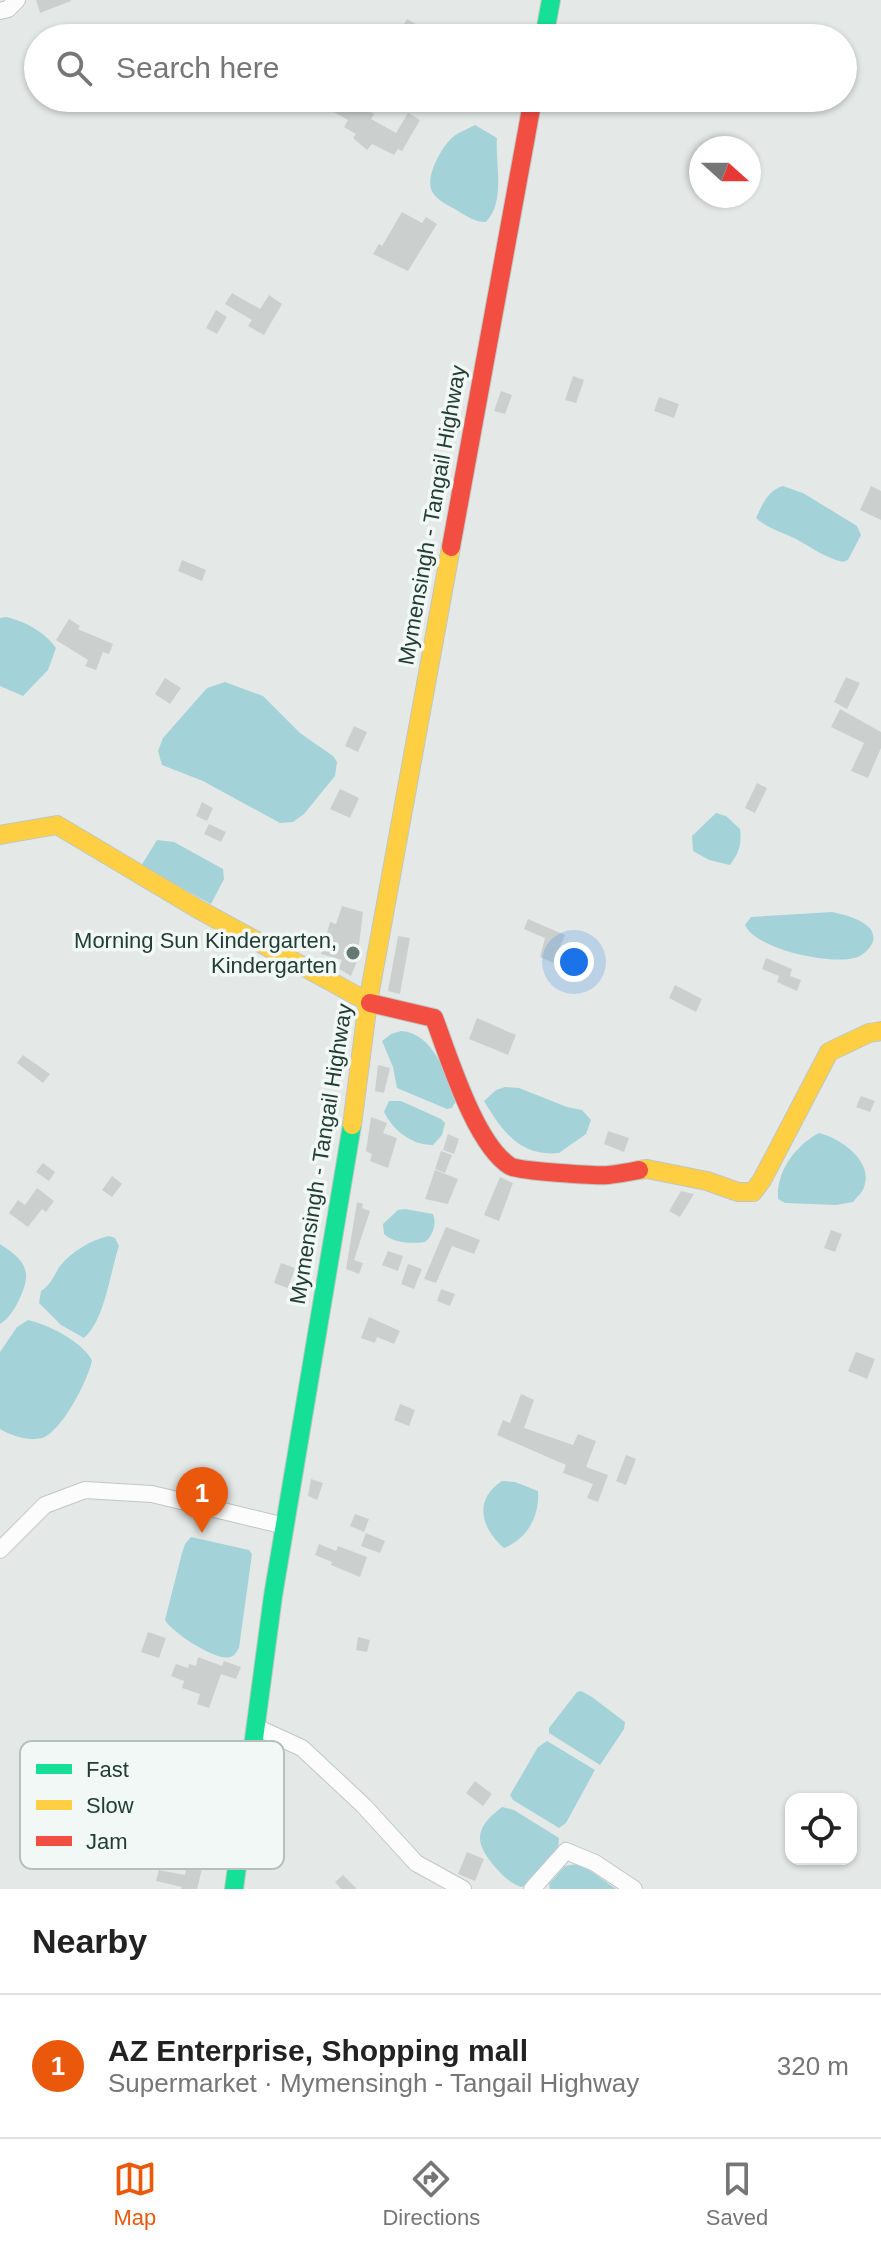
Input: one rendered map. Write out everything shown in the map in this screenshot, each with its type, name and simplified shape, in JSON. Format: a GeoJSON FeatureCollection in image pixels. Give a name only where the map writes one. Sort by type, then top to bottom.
{"type":"FeatureCollection","features":[{"type":"Feature","properties":{"kind":"main road"},"geometry":{"type":"LineString","coordinates":[[547,24],[551,0]]}},
{"type":"Feature","properties":{"kind":"main road","name":"Mymensingh - Tangail Highway"},"geometry":{"type":"LineString","coordinates":[[254,1741],[285,1526],[351,1132],[368,1002],[530,112]]}},
{"type":"Feature","properties":{"kind":"main road"},"geometry":{"type":"LineString","coordinates":[[0,835],[57,825],[198,909],[368,1002],[434,1018],[484,1137],[500,1158],[513,1168],[606,1175],[647,1169],[707,1181],[738,1192],[753,1192],[829,1052],[869,1033],[881,1031]]}},
{"type":"Feature","properties":{"kind":"main road","name":"Mymensingh - Tangail Highway"},"geometry":{"type":"LineString","coordinates":[[234,1889],[237,1869]]}},
{"type":"Feature","properties":{"kind":"street"},"geometry":{"type":"LineString","coordinates":[[0,11],[8,9],[17,0]]}},
{"type":"Feature","properties":{"kind":"street"},"geometry":{"type":"LineString","coordinates":[[0,1550],[45,1505],[85,1490],[152,1494],[285,1526]]}},
{"type":"Feature","properties":{"kind":"street"},"geometry":{"type":"LineString","coordinates":[[256,1727],[302,1748],[364,1806],[416,1863],[463,1889]]}},
{"type":"Feature","properties":{"kind":"street"},"geometry":{"type":"LineString","coordinates":[[532,1889],[566,1851],[595,1863],[634,1889]]}},
{"type":"Feature","properties":{"kind":"water"},"geometry":{"type":"Polygon","coordinates":[[[475,125],[497,138],[498,193],[486,222],[472,219],[444,203],[433,193],[430,180],[435,163],[449,141],[475,125]]]}},
{"type":"Feature","properties":{"kind":"water"},"geometry":{"type":"Polygon","coordinates":[[[783,486],[803,493],[857,526],[861,535],[848,560],[843,562],[825,555],[756,518],[769,494],[783,486]]]}},
{"type":"Feature","properties":{"kind":"water"},"geometry":{"type":"Polygon","coordinates":[[[6,617],[34,628],[56,648],[48,670],[23,696],[0,686],[0,618],[6,617]]]}},
{"type":"Feature","properties":{"kind":"water"},"geometry":{"type":"Polygon","coordinates":[[[225,682],[263,696],[300,733],[337,762],[335,776],[304,814],[293,822],[280,823],[203,781],[162,765],[158,751],[163,738],[207,688],[225,682]]]}},
{"type":"Feature","properties":{"kind":"water"},"geometry":{"type":"Polygon","coordinates":[[[716,813],[726,816],[740,829],[739,848],[730,865],[709,860],[693,851],[692,836],[716,813]]]}},
{"type":"Feature","properties":{"kind":"water"},"geometry":{"type":"Polygon","coordinates":[[[157,840],[174,842],[223,869],[224,879],[211,904],[141,866],[157,840]]]}},
{"type":"Feature","properties":{"kind":"water"},"geometry":{"type":"Polygon","coordinates":[[[832,912],[861,921],[872,931],[872,944],[862,955],[832,959],[797,954],[764,942],[745,925],[751,917],[832,912]]]}},
{"type":"Feature","properties":{"kind":"water"},"geometry":{"type":"Polygon","coordinates":[[[401,1031],[422,1039],[437,1057],[456,1101],[452,1108],[447,1109],[397,1088],[393,1067],[382,1041],[401,1031]]]}},
{"type":"Feature","properties":{"kind":"water"},"geometry":{"type":"Polygon","coordinates":[[[519,1088],[582,1110],[591,1120],[586,1134],[559,1153],[533,1151],[523,1146],[505,1132],[484,1101],[496,1090],[519,1088]]]}},
{"type":"Feature","properties":{"kind":"water"},"geometry":{"type":"Polygon","coordinates":[[[389,1101],[401,1101],[441,1119],[445,1123],[442,1135],[433,1145],[404,1135],[392,1125],[384,1112],[389,1101]]]}},
{"type":"Feature","properties":{"kind":"water"},"geometry":{"type":"Polygon","coordinates":[[[819,1133],[845,1145],[860,1160],[866,1177],[863,1189],[853,1202],[836,1205],[785,1203],[778,1199],[784,1169],[795,1152],[819,1133]]]}},
{"type":"Feature","properties":{"kind":"water"},"geometry":{"type":"Polygon","coordinates":[[[398,1210],[433,1214],[434,1229],[425,1242],[403,1242],[384,1234],[383,1224],[398,1210]]]}},
{"type":"Feature","properties":{"kind":"water"},"geometry":{"type":"Polygon","coordinates":[[[109,1236],[115,1238],[119,1246],[102,1308],[84,1338],[61,1325],[39,1303],[41,1291],[76,1251],[109,1236]]]}},
{"type":"Feature","properties":{"kind":"water"},"geometry":{"type":"Polygon","coordinates":[[[0,1244],[21,1262],[26,1281],[17,1304],[0,1324],[0,1244]]]}},
{"type":"Feature","properties":{"kind":"water"},"geometry":{"type":"Polygon","coordinates":[[[28,1320],[64,1335],[92,1360],[80,1392],[65,1416],[49,1434],[36,1439],[0,1429],[0,1352],[17,1327],[28,1320]]]}},
{"type":"Feature","properties":{"kind":"water"},"geometry":{"type":"Polygon","coordinates":[[[502,1481],[515,1482],[538,1491],[537,1509],[530,1526],[519,1539],[504,1548],[490,1532],[484,1514],[487,1497],[502,1481]]]}},
{"type":"Feature","properties":{"kind":"water"},"geometry":{"type":"Polygon","coordinates":[[[191,1537],[249,1550],[252,1554],[239,1648],[232,1656],[224,1657],[205,1651],[176,1632],[165,1620],[182,1553],[191,1537]]]}},
{"type":"Feature","properties":{"kind":"water"},"geometry":{"type":"Polygon","coordinates":[[[581,1691],[625,1722],[624,1729],[600,1765],[549,1733],[549,1728],[581,1691]]]}},
{"type":"Feature","properties":{"kind":"water"},"geometry":{"type":"Polygon","coordinates":[[[547,1741],[595,1770],[566,1823],[559,1828],[513,1800],[510,1795],[538,1747],[547,1741]]]}},
{"type":"Feature","properties":{"kind":"water"},"geometry":{"type":"Polygon","coordinates":[[[502,1807],[514,1810],[559,1838],[558,1849],[528,1885],[521,1887],[498,1870],[480,1842],[482,1828],[502,1807]]]}},
{"type":"Feature","properties":{"kind":"water"},"geometry":{"type":"Polygon","coordinates":[[[577,1864],[616,1889],[550,1889],[549,1884],[565,1866],[577,1864]]]}},
{"type":"Feature","properties":{"kind":"building"},"geometry":{"type":"Polygon","coordinates":[[[36,0],[71,0],[71,1],[40,13],[36,0]]]}},
{"type":"Feature","properties":{"kind":"building"},"geometry":{"type":"Polygon","coordinates":[[[334,112],[371,112],[374,114],[371,119],[396,133],[408,113],[420,120],[402,151],[398,149],[394,155],[372,144],[367,150],[353,138],[356,134],[344,127],[348,120],[334,112]]]}},
{"type":"Feature","properties":{"kind":"building"},"geometry":{"type":"Polygon","coordinates":[[[402,212],[422,223],[426,217],[437,224],[408,271],[373,254],[379,244],[382,246],[402,212]]]}},
{"type":"Feature","properties":{"kind":"building"},"geometry":{"type":"Polygon","coordinates":[[[232,293],[260,309],[269,295],[282,304],[264,335],[248,326],[252,320],[225,304],[232,293]]]}},
{"type":"Feature","properties":{"kind":"building"},"geometry":{"type":"Polygon","coordinates":[[[216,310],[227,317],[217,334],[206,328],[216,310]]]}},
{"type":"Feature","properties":{"kind":"building"},"geometry":{"type":"Polygon","coordinates":[[[573,376],[584,380],[576,403],[565,400],[573,376]]]}},
{"type":"Feature","properties":{"kind":"building"},"geometry":{"type":"Polygon","coordinates":[[[501,391],[512,395],[505,414],[494,411],[501,391]]]}},
{"type":"Feature","properties":{"kind":"building"},"geometry":{"type":"Polygon","coordinates":[[[659,397],[679,404],[674,418],[654,411],[659,397]]]}},
{"type":"Feature","properties":{"kind":"building"},"geometry":{"type":"Polygon","coordinates":[[[871,486],[881,491],[881,520],[860,510],[871,486]]]}},
{"type":"Feature","properties":{"kind":"building"},"geometry":{"type":"Polygon","coordinates":[[[182,560],[206,570],[202,581],[178,571],[182,560]]]}},
{"type":"Feature","properties":{"kind":"building"},"geometry":{"type":"Polygon","coordinates":[[[69,619],[80,626],[78,629],[113,644],[109,654],[103,652],[96,670],[85,666],[88,660],[56,640],[69,619]]]}},
{"type":"Feature","properties":{"kind":"building"},"geometry":{"type":"Polygon","coordinates":[[[846,677],[860,683],[847,709],[834,702],[846,677]]]}},
{"type":"Feature","properties":{"kind":"building"},"geometry":{"type":"Polygon","coordinates":[[[165,678],[181,688],[170,704],[155,694],[165,678]]]}},
{"type":"Feature","properties":{"kind":"building"},"geometry":{"type":"Polygon","coordinates":[[[840,709],[881,732],[881,748],[868,778],[851,771],[864,743],[831,727],[840,709]]]}},
{"type":"Feature","properties":{"kind":"building"},"geometry":{"type":"Polygon","coordinates":[[[354,726],[367,732],[358,752],[345,746],[354,726]]]}},
{"type":"Feature","properties":{"kind":"building"},"geometry":{"type":"Polygon","coordinates":[[[757,783],[767,788],[755,813],[745,808],[757,783]]]}},
{"type":"Feature","properties":{"kind":"building"},"geometry":{"type":"Polygon","coordinates":[[[340,789],[359,798],[350,818],[330,809],[340,789]]]}},
{"type":"Feature","properties":{"kind":"building"},"geometry":{"type":"Polygon","coordinates":[[[202,802],[213,808],[207,821],[196,816],[202,802]]]}},
{"type":"Feature","properties":{"kind":"building"},"geometry":{"type":"Polygon","coordinates":[[[209,824],[226,832],[221,842],[204,834],[209,824]]]}},
{"type":"Feature","properties":{"kind":"building"},"geometry":{"type":"Polygon","coordinates":[[[342,906],[363,912],[357,961],[351,976],[339,969],[342,960],[321,954],[330,922],[336,924],[342,906]]]}},
{"type":"Feature","properties":{"kind":"building"},"geometry":{"type":"Polygon","coordinates":[[[528,919],[565,935],[553,963],[540,957],[545,938],[524,929],[528,919]]]}},
{"type":"Feature","properties":{"kind":"building"},"geometry":{"type":"Polygon","coordinates":[[[398,936],[410,938],[400,994],[388,991],[398,936]]]}},
{"type":"Feature","properties":{"kind":"building"},"geometry":{"type":"Polygon","coordinates":[[[766,958],[792,969],[790,976],[801,980],[797,991],[777,982],[779,976],[762,969],[766,958]]]}},
{"type":"Feature","properties":{"kind":"building"},"geometry":{"type":"Polygon","coordinates":[[[675,985],[702,999],[696,1012],[669,998],[675,985]]]}},
{"type":"Feature","properties":{"kind":"building"},"geometry":{"type":"Polygon","coordinates":[[[477,1018],[516,1035],[508,1055],[469,1039],[477,1018]]]}},
{"type":"Feature","properties":{"kind":"building"},"geometry":{"type":"Polygon","coordinates":[[[23,1055],[50,1074],[43,1083],[17,1063],[23,1055]]]}},
{"type":"Feature","properties":{"kind":"building"},"geometry":{"type":"Polygon","coordinates":[[[378,1065],[390,1068],[384,1093],[375,1091],[378,1065]]]}},
{"type":"Feature","properties":{"kind":"building"},"geometry":{"type":"Polygon","coordinates":[[[861,1096],[875,1101],[870,1112],[856,1107],[861,1096]]]}},
{"type":"Feature","properties":{"kind":"building"},"geometry":{"type":"Polygon","coordinates":[[[371,1117],[387,1123],[383,1133],[397,1138],[388,1168],[370,1161],[372,1154],[366,1151],[371,1117]]]}},
{"type":"Feature","properties":{"kind":"building"},"geometry":{"type":"Polygon","coordinates":[[[608,1131],[629,1138],[624,1152],[604,1144],[608,1131]]]}},
{"type":"Feature","properties":{"kind":"building"},"geometry":{"type":"Polygon","coordinates":[[[448,1134],[459,1139],[454,1154],[443,1150],[448,1134]]]}},
{"type":"Feature","properties":{"kind":"building"},"geometry":{"type":"Polygon","coordinates":[[[441,1151],[452,1155],[445,1173],[435,1169],[441,1151]]]}},
{"type":"Feature","properties":{"kind":"building"},"geometry":{"type":"Polygon","coordinates":[[[43,1163],[55,1172],[49,1181],[36,1172],[43,1163]]]}},
{"type":"Feature","properties":{"kind":"building"},"geometry":{"type":"Polygon","coordinates":[[[435,1170],[458,1179],[448,1204],[425,1199],[435,1170]]]}},
{"type":"Feature","properties":{"kind":"building"},"geometry":{"type":"Polygon","coordinates":[[[112,1176],[122,1184],[112,1197],[102,1190],[112,1176]]]}},
{"type":"Feature","properties":{"kind":"building"},"geometry":{"type":"Polygon","coordinates":[[[500,1177],[513,1183],[499,1221],[484,1215],[500,1177]]]}},
{"type":"Feature","properties":{"kind":"building"},"geometry":{"type":"Polygon","coordinates":[[[37,1188],[54,1201],[46,1212],[42,1209],[28,1227],[9,1213],[18,1200],[25,1205],[37,1188]]]}},
{"type":"Feature","properties":{"kind":"building"},"geometry":{"type":"Polygon","coordinates":[[[681,1191],[694,1194],[680,1217],[669,1211],[681,1191]]]}},
{"type":"Feature","properties":{"kind":"building"},"geometry":{"type":"Polygon","coordinates":[[[357,1202],[370,1211],[354,1260],[363,1263],[359,1274],[346,1269],[357,1202]]]}},
{"type":"Feature","properties":{"kind":"building"},"geometry":{"type":"Polygon","coordinates":[[[446,1227],[480,1240],[474,1254],[452,1246],[436,1283],[424,1279],[446,1227]]]}},
{"type":"Feature","properties":{"kind":"building"},"geometry":{"type":"Polygon","coordinates":[[[831,1230],[842,1234],[835,1252],[824,1248],[831,1230]]]}},
{"type":"Feature","properties":{"kind":"building"},"geometry":{"type":"Polygon","coordinates":[[[388,1251],[403,1256],[398,1271],[382,1265],[388,1251]]]}},
{"type":"Feature","properties":{"kind":"building"},"geometry":{"type":"Polygon","coordinates":[[[281,1263],[295,1268],[288,1288],[274,1283],[281,1263]]]}},
{"type":"Feature","properties":{"kind":"building"},"geometry":{"type":"Polygon","coordinates":[[[408,1264],[422,1269],[414,1289],[401,1284],[408,1264]]]}},
{"type":"Feature","properties":{"kind":"building"},"geometry":{"type":"Polygon","coordinates":[[[441,1289],[455,1294],[450,1306],[437,1301],[441,1289]]]}},
{"type":"Feature","properties":{"kind":"building"},"geometry":{"type":"Polygon","coordinates":[[[369,1317],[400,1331],[394,1344],[377,1337],[375,1343],[361,1338],[369,1317]]]}},
{"type":"Feature","properties":{"kind":"building"},"geometry":{"type":"Polygon","coordinates":[[[856,1352],[875,1359],[867,1379],[848,1371],[856,1352]]]}},
{"type":"Feature","properties":{"kind":"building"},"geometry":{"type":"Polygon","coordinates":[[[521,1394],[534,1400],[524,1428],[573,1445],[578,1434],[596,1441],[586,1467],[608,1475],[598,1502],[587,1498],[593,1484],[563,1473],[566,1465],[497,1435],[503,1420],[510,1423],[521,1394]]]}},
{"type":"Feature","properties":{"kind":"building"},"geometry":{"type":"Polygon","coordinates":[[[400,1404],[415,1410],[409,1426],[394,1420],[400,1404]]]}},
{"type":"Feature","properties":{"kind":"building"},"geometry":{"type":"Polygon","coordinates":[[[626,1455],[636,1459],[626,1485],[616,1481],[626,1455]]]}},
{"type":"Feature","properties":{"kind":"building"},"geometry":{"type":"Polygon","coordinates":[[[311,1479],[323,1483],[317,1500],[308,1496],[311,1479]]]}},
{"type":"Feature","properties":{"kind":"building"},"geometry":{"type":"Polygon","coordinates":[[[355,1514],[369,1519],[364,1532],[350,1526],[355,1514]]]}},
{"type":"Feature","properties":{"kind":"building"},"geometry":{"type":"Polygon","coordinates":[[[366,1533],[385,1541],[380,1553],[361,1546],[366,1533]]]}},
{"type":"Feature","properties":{"kind":"building"},"geometry":{"type":"Polygon","coordinates":[[[319,1544],[336,1551],[338,1546],[367,1557],[360,1577],[315,1555],[319,1544]]]}},
{"type":"Feature","properties":{"kind":"building"},"geometry":{"type":"Polygon","coordinates":[[[148,1632],[166,1638],[159,1658],[141,1652],[148,1632]]]}},
{"type":"Feature","properties":{"kind":"building"},"geometry":{"type":"Polygon","coordinates":[[[358,1637],[370,1640],[367,1652],[356,1650],[358,1637]]]}},
{"type":"Feature","properties":{"kind":"building"},"geometry":{"type":"Polygon","coordinates":[[[198,1657],[222,1666],[224,1661],[241,1667],[236,1679],[221,1674],[209,1708],[197,1704],[200,1694],[182,1688],[184,1681],[171,1676],[176,1664],[188,1668],[189,1664],[196,1666],[198,1657]]]}},
{"type":"Feature","properties":{"kind":"building"},"geometry":{"type":"Polygon","coordinates":[[[475,1781],[492,1794],[483,1806],[466,1793],[475,1781]]]}},
{"type":"Feature","properties":{"kind":"building"},"geometry":{"type":"Polygon","coordinates":[[[467,1852],[484,1859],[475,1881],[458,1874],[467,1852]]]}},
{"type":"Feature","properties":{"kind":"building"},"geometry":{"type":"Polygon","coordinates":[[[186,1869],[202,1869],[197,1889],[181,1889],[156,1881],[159,1870],[185,1875],[186,1869]]]}},
{"type":"Feature","properties":{"kind":"building"},"geometry":{"type":"Polygon","coordinates":[[[343,1875],[357,1889],[341,1889],[335,1882],[343,1875]]]}},
{"type":"Feature","properties":{"kind":"traffic: fast"},"geometry":{"type":"LineString","coordinates":[[547,24],[551,0]]}},
{"type":"Feature","properties":{"kind":"traffic: fast"},"geometry":{"type":"LineString","coordinates":[[254,1741],[273,1596],[352,1125]]}},
{"type":"Feature","properties":{"kind":"traffic: fast"},"geometry":{"type":"LineString","coordinates":[[234,1889],[237,1869]]}},
{"type":"Feature","properties":{"kind":"traffic: slow"},"geometry":{"type":"LineString","coordinates":[[352,1125],[368,1002],[451,547]]}},
{"type":"Feature","properties":{"kind":"traffic: slow"},"geometry":{"type":"LineString","coordinates":[[0,835],[57,825],[198,909],[370,1003]]}},
{"type":"Feature","properties":{"kind":"traffic: slow"},"geometry":{"type":"LineString","coordinates":[[639,1170],[707,1181],[738,1192],[753,1192],[829,1052],[869,1033],[881,1031]]}},
{"type":"Feature","properties":{"kind":"traffic: jam"},"geometry":{"type":"LineString","coordinates":[[451,547],[530,112]]}},
{"type":"Feature","properties":{"kind":"traffic: jam"},"geometry":{"type":"LineString","coordinates":[[370,1003],[434,1018],[475,1120],[497,1155],[510,1166],[600,1175],[639,1170]]}},
{"type":"Feature","properties":{"kind":"place","name":"Morning Sun Kindergarten, Kindergarten"},"geometry":{"type":"Point","coordinates":[353,953]}},
{"type":"Feature","properties":{"kind":"place","name":"AZ Enterprise, Shopping mall"},"geometry":{"type":"Point","coordinates":[202,1533]}}]}
